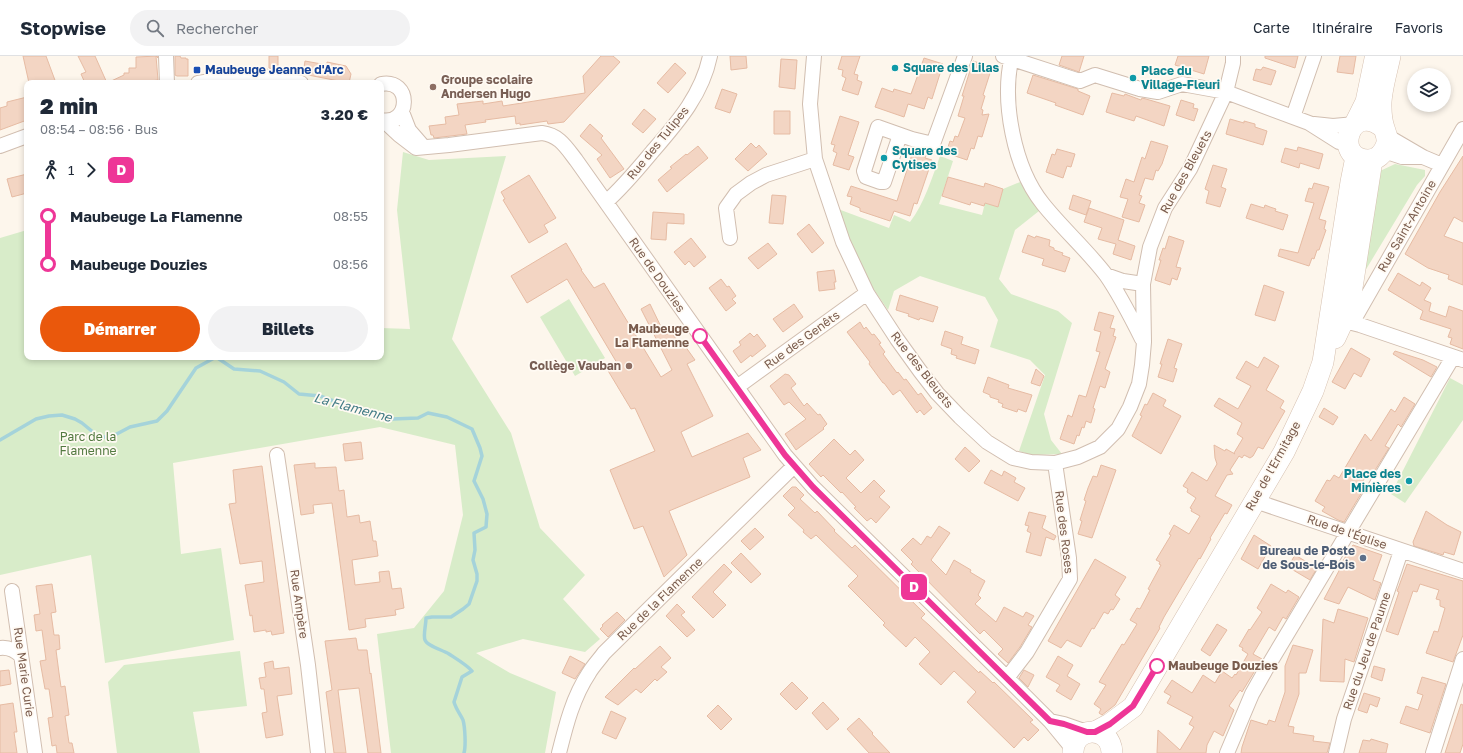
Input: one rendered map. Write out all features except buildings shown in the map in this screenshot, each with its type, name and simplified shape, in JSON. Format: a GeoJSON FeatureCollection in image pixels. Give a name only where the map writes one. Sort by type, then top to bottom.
{"type":"FeatureCollection","features":[{"type":"Feature","properties":{"kind":"main road"},"geometry":{"type":"LineString","coordinates":[[1372,146],[1348,137],[1350,130],[1355,124],[1366,102],[1375,56]]}},
{"type":"Feature","properties":{"kind":"main road"},"geometry":{"type":"LineString","coordinates":[[1323,362],[1347,323],[1372,146],[1390,56]]}},
{"type":"Feature","properties":{"kind":"main road"},"geometry":{"type":"LineString","coordinates":[[1355,124],[1371,120],[1378,123],[1372,146]]}},
{"type":"Feature","properties":{"kind":"main road","name":"Rue de l'Ermitage"},"geometry":{"type":"LineString","coordinates":[[1073,751],[1075,742],[1080,736],[1110,724],[1133,706],[1284,452],[1313,391],[1323,362],[1351,182],[1372,146]]}},
{"type":"Feature","properties":{"kind":"main road"},"geometry":{"type":"LineString","coordinates":[[1112,750],[1133,706]]}},
{"type":"Feature","properties":{"kind":"main road"},"geometry":{"type":"LineString","coordinates":[[1091,732],[1103,734],[1108,739],[1112,750]]}},
{"type":"Feature","properties":{"kind":"street"},"geometry":{"type":"LineString","coordinates":[[166,56],[167,80]]}},
{"type":"Feature","properties":{"kind":"street","name":"Rue des Tulipes"},"geometry":{"type":"LineString","coordinates":[[606,202],[620,189],[682,117],[696,95],[704,78],[710,56]]}},
{"type":"Feature","properties":{"kind":"street","name":"Rue des Bleuets"},"geometry":{"type":"LineString","coordinates":[[814,56],[810,104],[815,159],[842,242],[867,292],[897,339],[920,371],[937,393],[960,417],[987,442],[1013,458],[1031,462],[1055,463],[1078,457],[1100,447],[1118,429],[1130,407],[1139,384],[1142,365],[1144,342],[1143,284],[1150,247],[1165,208],[1190,169],[1226,92]]}},
{"type":"Feature","properties":{"kind":"street"},"geometry":{"type":"LineString","coordinates":[[900,135],[933,144],[965,56]]}},
{"type":"Feature","properties":{"kind":"street"},"geometry":{"type":"LineString","coordinates":[[1226,92],[1232,56]]}},
{"type":"Feature","properties":{"kind":"street"},"geometry":{"type":"LineString","coordinates":[[1293,117],[1314,56]]}},
{"type":"Feature","properties":{"kind":"street"},"geometry":{"type":"LineString","coordinates":[[1144,342],[1106,275],[1043,203],[1027,176],[1017,150],[1010,118],[1008,92],[1009,57],[1080,81],[1095,75],[1140,89],[1158,92],[1182,84],[1226,92],[1309,123],[1339,142],[1372,146],[1402,157],[1423,157],[1442,166]]}},
{"type":"Feature","properties":{"kind":"street"},"geometry":{"type":"LineString","coordinates":[[218,80],[250,75],[285,80]]}},
{"type":"Feature","properties":{"kind":"street"},"geometry":{"type":"LineString","coordinates":[[384,84],[391,84],[397,87],[401,92],[404,104],[402,112],[396,118],[384,121]]}},
{"type":"Feature","properties":{"kind":"street"},"geometry":{"type":"LineString","coordinates":[[402,112],[408,130],[425,148]]}},
{"type":"Feature","properties":{"kind":"street"},"geometry":{"type":"LineString","coordinates":[[384,122],[416,148],[425,148]]}},
{"type":"Feature","properties":{"kind":"street"},"geometry":{"type":"LineString","coordinates":[[1309,123],[1333,126],[1355,124]]}},
{"type":"Feature","properties":{"kind":"street","name":"Rue Saint-Antoine"},"geometry":{"type":"LineString","coordinates":[[1347,323],[1442,166],[1457,152],[1463,129]]}},
{"type":"Feature","properties":{"kind":"street","name":"Rue de Douzies"},"geometry":{"type":"LineString","coordinates":[[425,148],[542,133],[558,138],[576,160],[794,466],[813,487],[1050,721],[1073,751]]}},
{"type":"Feature","properties":{"kind":"street"},"geometry":{"type":"LineString","coordinates":[[0,146],[24,137]]}},
{"type":"Feature","properties":{"kind":"street"},"geometry":{"type":"LineString","coordinates":[[730,238],[726,208],[736,194],[766,175],[815,159]]}},
{"type":"Feature","properties":{"kind":"street"},"geometry":{"type":"LineString","coordinates":[[1106,275],[1123,281],[1143,284]]}},
{"type":"Feature","properties":{"kind":"street","name":"Rue des Genêts"},"geometry":{"type":"LineString","coordinates":[[737,387],[867,292]]}},
{"type":"Feature","properties":{"kind":"street"},"geometry":{"type":"LineString","coordinates":[[1119,296],[1132,299],[1143,298]]}},
{"type":"Feature","properties":{"kind":"street"},"geometry":{"type":"LineString","coordinates":[[1227,753],[1252,694],[1265,670],[1348,533],[1458,358],[1347,323]]}},
{"type":"Feature","properties":{"kind":"street","name":"Rue Ampère"},"geometry":{"type":"LineString","coordinates":[[277,455],[308,665],[318,753]]}},
{"type":"Feature","properties":{"kind":"street","name":"Rue des Roses"},"geometry":{"type":"LineString","coordinates":[[1007,678],[1027,652],[1070,579],[1069,558],[1055,463]]}},
{"type":"Feature","properties":{"kind":"street","name":"Rue de la Flamenne"},"geometry":{"type":"LineString","coordinates":[[559,753],[566,722],[576,696],[589,672],[604,653],[794,466]]}},
{"type":"Feature","properties":{"kind":"street","name":"Rue de l'Église"},"geometry":{"type":"LineString","coordinates":[[1255,501],[1463,571]]}},
{"type":"Feature","properties":{"kind":"street","name":"Rue du Jeu de Paume"},"geometry":{"type":"LineString","coordinates":[[1336,753],[1344,719],[1401,551]]}},
{"type":"Feature","properties":{"kind":"street","name":"Rue Marie Curie"},"geometry":{"type":"LineString","coordinates":[[12,591],[35,753]]}},
{"type":"Feature","properties":{"kind":"street"},"geometry":{"type":"LineString","coordinates":[[0,648],[10,648],[16,650],[21,656]]}},
{"type":"Feature","properties":{"kind":"street"},"geometry":{"type":"LineString","coordinates":[[1433,753],[1463,659]]}},
{"type":"Feature","properties":{"kind":"street"},"geometry":{"type":"LineString","coordinates":[[1050,721],[1091,732]]}},
{"type":"Feature","properties":{"kind":"green space","name":"Parc de la Flamenne"},"geometry":{"type":"Polygon","coordinates":[[[403,152],[429,160],[506,156],[452,339],[511,433],[540,528],[585,575],[563,599],[600,639],[585,652],[523,639],[476,653],[510,673],[556,692],[545,753],[391,753],[377,634],[414,628],[444,591],[463,515],[455,445],[380,427],[173,463],[181,554],[221,548],[234,640],[105,663],[91,555],[0,575],[0,238],[24,231],[24,360],[384,360],[384,328],[410,329],[397,210],[403,152]]]}},
{"type":"Feature","properties":{"kind":"green space"},"geometry":{"type":"Polygon","coordinates":[[[940,156],[953,161],[939,204],[982,215],[985,203],[998,207],[1003,189],[1020,182],[1039,211],[1015,230],[999,279],[1011,294],[1058,311],[1072,323],[1044,414],[1051,440],[1062,454],[1032,455],[1019,451],[1045,375],[1030,360],[990,347],[998,320],[985,297],[920,276],[894,291],[888,310],[868,281],[856,257],[838,209],[889,228],[894,215],[910,222],[924,199],[940,156]]]}},
{"type":"Feature","properties":{"kind":"green space"},"geometry":{"type":"Polygon","coordinates":[[[1395,164],[1425,170],[1425,176],[1417,185],[1359,281],[1380,171],[1395,164]]]}},
{"type":"Feature","properties":{"kind":"green space"},"geometry":{"type":"Polygon","coordinates":[[[569,299],[605,358],[575,376],[540,317],[569,299]]]}},
{"type":"Feature","properties":{"kind":"green space"},"geometry":{"type":"Polygon","coordinates":[[[1450,378],[1463,385],[1463,420],[1405,503],[1391,494],[1450,378]]]}},
{"type":"Feature","properties":{"kind":"green space"},"geometry":{"type":"Polygon","coordinates":[[[240,651],[247,706],[193,712],[200,753],[117,753],[108,682],[124,665],[240,651]]]}},
{"type":"Feature","properties":{"kind":"waterway","name":"La Flamenne"},"geometry":{"type":"LineString","coordinates":[[0,440],[36,419],[49,416],[62,415],[75,419],[99,437],[111,437],[130,427],[157,421],[167,411],[196,368],[211,360]]}},
{"type":"Feature","properties":{"kind":"waterway","name":"La Flamenne"},"geometry":{"type":"LineString","coordinates":[[220,360],[234,369],[260,371],[284,382],[299,394],[320,396],[358,410],[392,419],[418,418],[428,413],[447,417],[472,429],[482,456],[474,481],[483,499],[487,514],[486,527],[474,533],[475,550],[473,560],[477,574],[477,581],[469,604],[463,609],[451,617],[426,618],[424,635],[426,642],[449,654],[472,671],[462,677],[454,702],[464,723],[464,753]]}},
{"type":"Feature","properties":{"kind":"bus line","name":"D"},"geometry":{"type":"LineString","coordinates":[[700,336],[785,455],[813,487],[1050,721],[1087,732],[1095,732],[1110,724],[1133,706],[1157,666]]}},
{"type":"Feature","properties":{"kind":"place","name":"Square des Lilas"},"geometry":{"type":"Point","coordinates":[895,68]}},
{"type":"Feature","properties":{"kind":"place","name":"Maubeuge Jeanne d'Arc"},"geometry":{"type":"Point","coordinates":[197,70]}},
{"type":"Feature","properties":{"kind":"place","name":"Place du Village-Fleuri"},"geometry":{"type":"Point","coordinates":[1133,78]}},
{"type":"Feature","properties":{"kind":"place","name":"Groupe scolaire Andersen Hugo"},"geometry":{"type":"Point","coordinates":[433,87]}},
{"type":"Feature","properties":{"kind":"place","name":"Square des Cytises"},"geometry":{"type":"Point","coordinates":[884,158]}},
{"type":"Feature","properties":{"kind":"place","name":"Maubeuge La Flamenne"},"geometry":{"type":"Point","coordinates":[700,336]}},
{"type":"Feature","properties":{"kind":"place","name":"Collège Vauban"},"geometry":{"type":"Point","coordinates":[629,366]}},
{"type":"Feature","properties":{"kind":"place","name":"Place des Minières"},"geometry":{"type":"Point","coordinates":[1409,481]}},
{"type":"Feature","properties":{"kind":"place","name":"Bureau de Poste de Sous-le-Bois"},"geometry":{"type":"Point","coordinates":[1363,558]}},
{"type":"Feature","properties":{"kind":"place","name":"Maubeuge Douzies"},"geometry":{"type":"Point","coordinates":[1157,666]}}]}
